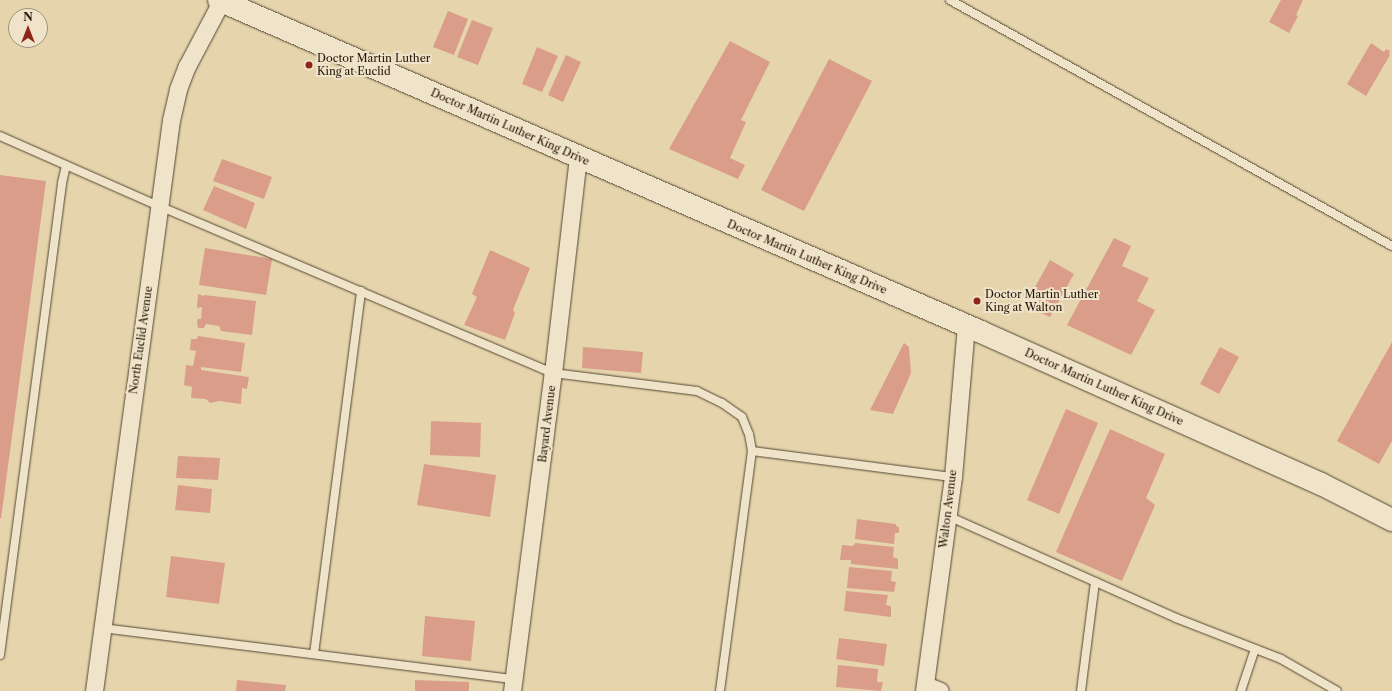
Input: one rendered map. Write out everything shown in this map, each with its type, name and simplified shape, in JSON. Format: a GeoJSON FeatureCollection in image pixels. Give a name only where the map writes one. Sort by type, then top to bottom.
{"type":"FeatureCollection","features":[{"type":"Feature","properties":{"kind":"main road","name":"Doctor Martin Luther King Drive"},"geometry":{"type":"LineString","coordinates":[[221,0],[966,326],[1321,484],[1392,520]]}},
{"type":"Feature","properties":{"kind":"street","name":"North Euclid Avenue"},"geometry":{"type":"LineString","coordinates":[[94,691],[171,120],[178,89],[198,44],[221,0]]}},
{"type":"Feature","properties":{"kind":"street","name":"Bayard Avenue"},"geometry":{"type":"LineString","coordinates":[[513,685],[554,373],[578,157]]}},
{"type":"Feature","properties":{"kind":"street","name":"Walton Avenue"},"geometry":{"type":"LineString","coordinates":[[930,689],[953,476],[966,326]]}},
{"type":"Feature","properties":{"kind":"lane"},"geometry":{"type":"LineString","coordinates":[[950,0],[1392,246]]}},
{"type":"Feature","properties":{"kind":"lane"},"geometry":{"type":"LineString","coordinates":[[0,136],[159,206],[554,373],[697,391],[722,403],[742,417],[749,434],[752,451],[720,691]]}},
{"type":"Feature","properties":{"kind":"lane"},"geometry":{"type":"LineString","coordinates":[[0,655],[62,183],[66,165]]}},
{"type":"Feature","properties":{"kind":"lane"},"geometry":{"type":"LineString","coordinates":[[314,654],[361,291]]}},
{"type":"Feature","properties":{"kind":"lane"},"geometry":{"type":"LineString","coordinates":[[752,451],[953,476]]}},
{"type":"Feature","properties":{"kind":"lane"},"geometry":{"type":"LineString","coordinates":[[948,516],[1176,618],[1281,659],[1338,691]]}},
{"type":"Feature","properties":{"kind":"lane"},"geometry":{"type":"LineString","coordinates":[[1081,691],[1095,582]]}},
{"type":"Feature","properties":{"kind":"lane"},"geometry":{"type":"LineString","coordinates":[[102,628],[314,654],[513,685]]}},
{"type":"Feature","properties":{"kind":"lane"},"geometry":{"type":"LineString","coordinates":[[1241,691],[1255,649]]}},
{"type":"Feature","properties":{"kind":"building"},"geometry":{"type":"Polygon","coordinates":[[[1281,0],[1303,0],[1296,15],[1298,16],[1289,33],[1269,22],[1281,0]]]}},
{"type":"Feature","properties":{"kind":"building"},"geometry":{"type":"Polygon","coordinates":[[[448,11],[468,19],[454,55],[433,47],[448,11]]]}},
{"type":"Feature","properties":{"kind":"building"},"geometry":{"type":"Polygon","coordinates":[[[472,20],[493,28],[478,65],[457,57],[472,20]]]}},
{"type":"Feature","properties":{"kind":"building"},"geometry":{"type":"Polygon","coordinates":[[[730,41],[770,62],[741,120],[746,122],[730,158],[745,165],[738,179],[669,149],[730,41]]]}},
{"type":"Feature","properties":{"kind":"building"},"geometry":{"type":"Polygon","coordinates":[[[1371,43],[1384,52],[1386,49],[1390,51],[1390,55],[1366,96],[1347,84],[1371,43]]]}},
{"type":"Feature","properties":{"kind":"building"},"geometry":{"type":"Polygon","coordinates":[[[537,47],[558,56],[542,92],[522,84],[537,47]]]}},
{"type":"Feature","properties":{"kind":"building"},"geometry":{"type":"Polygon","coordinates":[[[566,55],[581,62],[563,102],[548,95],[566,55]]]}},
{"type":"Feature","properties":{"kind":"building"},"geometry":{"type":"Polygon","coordinates":[[[829,59],[872,81],[804,211],[761,190],[829,59]]]}},
{"type":"Feature","properties":{"kind":"building"},"geometry":{"type":"Polygon","coordinates":[[[222,159],[272,177],[264,199],[213,181],[222,159]]]}},
{"type":"Feature","properties":{"kind":"building"},"geometry":{"type":"Polygon","coordinates":[[[0,175],[46,181],[1,519],[0,518],[0,175]]]}},
{"type":"Feature","properties":{"kind":"building"},"geometry":{"type":"Polygon","coordinates":[[[214,186],[255,203],[246,229],[203,210],[214,186]]]}},
{"type":"Feature","properties":{"kind":"building"},"geometry":{"type":"Polygon","coordinates":[[[1114,238],[1131,246],[1122,266],[1149,278],[1137,301],[1155,310],[1131,355],[1067,325],[1114,238]]]}},
{"type":"Feature","properties":{"kind":"building"},"geometry":{"type":"Polygon","coordinates":[[[205,248],[272,259],[266,295],[199,285],[205,248]]]}},
{"type":"Feature","properties":{"kind":"building"},"geometry":{"type":"Polygon","coordinates":[[[490,250],[530,268],[513,310],[515,313],[505,340],[464,325],[477,297],[472,294],[490,250]]]}},
{"type":"Feature","properties":{"kind":"building"},"geometry":{"type":"Polygon","coordinates":[[[1050,260],[1074,274],[1050,317],[1025,305],[1050,260]]]}},
{"type":"Feature","properties":{"kind":"building"},"geometry":{"type":"Polygon","coordinates":[[[198,294],[204,296],[256,301],[252,335],[221,331],[219,326],[206,324],[204,328],[198,328],[197,322],[198,319],[201,319],[202,307],[197,308],[198,294]]]}},
{"type":"Feature","properties":{"kind":"building"},"geometry":{"type":"Polygon","coordinates":[[[198,336],[245,343],[241,372],[201,367],[201,370],[249,377],[247,389],[242,388],[241,404],[219,401],[210,403],[206,399],[191,398],[192,387],[184,385],[186,365],[193,366],[196,351],[190,350],[191,339],[197,339],[198,336]]]}},
{"type":"Feature","properties":{"kind":"building"},"geometry":{"type":"Polygon","coordinates":[[[1392,342],[1392,441],[1379,464],[1337,441],[1392,342]]]}},
{"type":"Feature","properties":{"kind":"building"},"geometry":{"type":"Polygon","coordinates":[[[904,343],[909,347],[911,373],[893,414],[870,410],[904,343]]]}},
{"type":"Feature","properties":{"kind":"building"},"geometry":{"type":"Polygon","coordinates":[[[583,347],[643,352],[641,373],[582,368],[583,347]]]}},
{"type":"Feature","properties":{"kind":"building"},"geometry":{"type":"Polygon","coordinates":[[[1220,347],[1239,357],[1219,394],[1200,384],[1220,347]]]}},
{"type":"Feature","properties":{"kind":"building"},"geometry":{"type":"Polygon","coordinates":[[[1066,409],[1098,423],[1059,514],[1027,500],[1066,409]]]}},
{"type":"Feature","properties":{"kind":"building"},"geometry":{"type":"Polygon","coordinates":[[[431,421],[481,423],[480,457],[430,455],[431,421]]]}},
{"type":"Feature","properties":{"kind":"building"},"geometry":{"type":"Polygon","coordinates":[[[1110,429],[1165,454],[1146,498],[1155,505],[1122,581],[1056,552],[1110,429]]]}},
{"type":"Feature","properties":{"kind":"building"},"geometry":{"type":"Polygon","coordinates":[[[178,456],[220,458],[218,480],[176,478],[178,456]]]}},
{"type":"Feature","properties":{"kind":"building"},"geometry":{"type":"Polygon","coordinates":[[[424,464],[496,475],[490,517],[417,505],[424,464]]]}},
{"type":"Feature","properties":{"kind":"building"},"geometry":{"type":"Polygon","coordinates":[[[178,485],[212,489],[210,513],[175,510],[178,485]]]}},
{"type":"Feature","properties":{"kind":"building"},"geometry":{"type":"Polygon","coordinates":[[[857,519],[896,524],[896,526],[899,527],[899,533],[895,533],[894,544],[855,539],[857,519]]]}},
{"type":"Feature","properties":{"kind":"building"},"geometry":{"type":"Polygon","coordinates":[[[855,543],[894,547],[893,557],[898,559],[898,569],[851,564],[851,560],[840,560],[842,545],[853,546],[855,543]]]}},
{"type":"Feature","properties":{"kind":"building"},"geometry":{"type":"Polygon","coordinates":[[[171,556],[225,563],[219,604],[166,597],[171,556]]]}},
{"type":"Feature","properties":{"kind":"building"},"geometry":{"type":"Polygon","coordinates":[[[849,567],[892,571],[891,581],[896,582],[894,592],[847,588],[849,567]]]}},
{"type":"Feature","properties":{"kind":"building"},"geometry":{"type":"Polygon","coordinates":[[[846,591],[888,595],[886,605],[891,606],[891,617],[844,611],[846,591]]]}},
{"type":"Feature","properties":{"kind":"building"},"geometry":{"type":"Polygon","coordinates":[[[425,616],[475,621],[471,661],[422,656],[425,616]]]}},
{"type":"Feature","properties":{"kind":"building"},"geometry":{"type":"Polygon","coordinates":[[[839,638],[887,644],[884,666],[836,659],[839,638]]]}},
{"type":"Feature","properties":{"kind":"building"},"geometry":{"type":"Polygon","coordinates":[[[838,665],[878,669],[877,682],[883,682],[881,691],[836,687],[838,665]]]}},
{"type":"Feature","properties":{"kind":"building"},"geometry":{"type":"Polygon","coordinates":[[[237,680],[286,685],[285,691],[236,691],[237,680]]]}},
{"type":"Feature","properties":{"kind":"building"},"geometry":{"type":"Polygon","coordinates":[[[415,680],[469,682],[469,691],[415,691],[415,680]]]}},
{"type":"Feature","properties":{"kind":"place","name":"Doctor Martin Luther King at Euclid"},"geometry":{"type":"Point","coordinates":[309,65]}},
{"type":"Feature","properties":{"kind":"place","name":"Doctor Martin Luther King at Walton"},"geometry":{"type":"Point","coordinates":[977,301]}}]}
